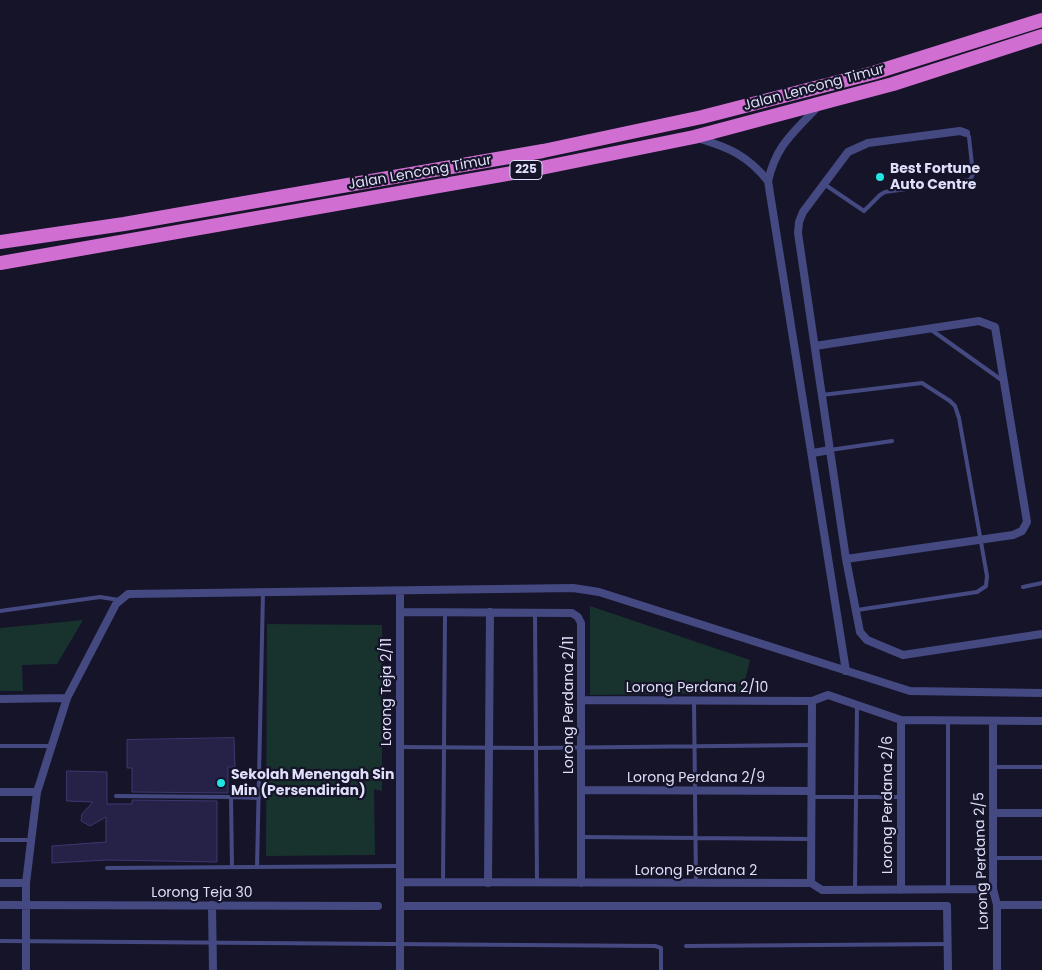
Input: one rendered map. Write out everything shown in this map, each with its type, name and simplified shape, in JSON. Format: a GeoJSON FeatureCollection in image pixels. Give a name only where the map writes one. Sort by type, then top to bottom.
{"type":"FeatureCollection","features":[{"type":"Feature","properties":{"kind":"highway","name":"Jalan Lencong Timur"},"geometry":{"type":"LineString","coordinates":[[0,242],[134,223],[543,151],[702,117],[874,73],[1042,20]]}},
{"type":"Feature","properties":{"kind":"highway","name":"Jalan Lencong Timur"},"geometry":{"type":"LineString","coordinates":[[0,263],[541,168],[694,137],[819,105],[1042,36]]}},
{"type":"Feature","properties":{"kind":"street"},"geometry":{"type":"LineString","coordinates":[[819,105],[780,148],[773,161],[768,181],[813,452],[846,671]]}},
{"type":"Feature","properties":{"kind":"street"},"geometry":{"type":"LineString","coordinates":[[966,133],[960,131],[877,142],[855,147],[848,152],[824,184],[799,222],[798,233],[846,559],[860,632],[867,640],[903,655],[1042,634]]}},
{"type":"Feature","properties":{"kind":"street"},"geometry":{"type":"LineString","coordinates":[[694,137],[738,153],[756,166],[768,181]]}},
{"type":"Feature","properties":{"kind":"street"},"geometry":{"type":"LineString","coordinates":[[815,346],[979,321],[990,324],[997,331],[1027,522],[1022,531],[1018,533],[846,559]]}},
{"type":"Feature","properties":{"kind":"street"},"geometry":{"type":"LineString","coordinates":[[813,452],[830,450]]}},
{"type":"Feature","properties":{"kind":"street"},"geometry":{"type":"LineString","coordinates":[[26,970],[26,884],[36,792],[67,698],[119,600],[135,592],[587,590],[910,692],[1042,694]]}},
{"type":"Feature","properties":{"kind":"street","name":"Lorong Teja 2/11"},"geometry":{"type":"LineString","coordinates":[[400,591],[400,970]]}},
{"type":"Feature","properties":{"kind":"street","name":"Lorong Perdana 2/11"},"geometry":{"type":"LineString","coordinates":[[400,612],[535,612],[572,613],[578,616],[581,623],[582,700],[581,883]]}},
{"type":"Feature","properties":{"kind":"street"},"geometry":{"type":"LineString","coordinates":[[488,884],[490,612]]}},
{"type":"Feature","properties":{"kind":"street","name":"Lorong Perdana 2/10"},"geometry":{"type":"LineString","coordinates":[[582,700],[812,701],[828,695],[901,720],[1042,721]]}},
{"type":"Feature","properties":{"kind":"street"},"geometry":{"type":"LineString","coordinates":[[0,699],[67,698]]}},
{"type":"Feature","properties":{"kind":"street"},"geometry":{"type":"LineString","coordinates":[[810,883],[812,839],[812,701]]}},
{"type":"Feature","properties":{"kind":"street","name":"Lorong Perdana 2/6"},"geometry":{"type":"LineString","coordinates":[[901,720],[901,890]]}},
{"type":"Feature","properties":{"kind":"street","name":"Lorong Perdana 2/5"},"geometry":{"type":"LineString","coordinates":[[993,721],[993,889],[997,905],[997,970]]}},
{"type":"Feature","properties":{"kind":"street","name":"Lorong Perdana 2/9"},"geometry":{"type":"LineString","coordinates":[[582,790],[811,794]]}},
{"type":"Feature","properties":{"kind":"street"},"geometry":{"type":"LineString","coordinates":[[0,792],[36,792]]}},
{"type":"Feature","properties":{"kind":"street"},"geometry":{"type":"LineString","coordinates":[[993,813],[1042,813]]}},
{"type":"Feature","properties":{"kind":"street","name":"Lorong Perdana 2"},"geometry":{"type":"LineString","coordinates":[[400,882],[488,884],[810,883],[822,890],[993,889]]}},
{"type":"Feature","properties":{"kind":"street"},"geometry":{"type":"LineString","coordinates":[[0,883],[26,884]]}},
{"type":"Feature","properties":{"kind":"street","name":"Lorong Teja 30"},"geometry":{"type":"LineString","coordinates":[[0,905],[378,906]]}},
{"type":"Feature","properties":{"kind":"street"},"geometry":{"type":"LineString","coordinates":[[997,905],[1042,905]]}},
{"type":"Feature","properties":{"kind":"street"},"geometry":{"type":"LineString","coordinates":[[212,906],[213,970]]}},
{"type":"Feature","properties":{"kind":"street"},"geometry":{"type":"LineString","coordinates":[[400,906],[947,906],[948,970]]}},
{"type":"Feature","properties":{"kind":"lane"},"geometry":{"type":"LineString","coordinates":[[824,184],[864,211],[880,195],[886,192],[970,180],[973,174],[969,137],[966,133]]}},
{"type":"Feature","properties":{"kind":"lane"},"geometry":{"type":"LineString","coordinates":[[929,329],[1005,383]]}},
{"type":"Feature","properties":{"kind":"lane"},"geometry":{"type":"LineString","coordinates":[[822,395],[922,383],[955,406],[959,418],[987,576],[984,589],[943,598],[855,610]]}},
{"type":"Feature","properties":{"kind":"lane"},"geometry":{"type":"LineString","coordinates":[[830,450],[892,441]]}},
{"type":"Feature","properties":{"kind":"lane"},"geometry":{"type":"LineString","coordinates":[[1022,587],[1042,583]]}},
{"type":"Feature","properties":{"kind":"lane"},"geometry":{"type":"LineString","coordinates":[[257,867],[263,592]]}},
{"type":"Feature","properties":{"kind":"lane"},"geometry":{"type":"LineString","coordinates":[[0,611],[100,597],[119,600]]}},
{"type":"Feature","properties":{"kind":"lane"},"geometry":{"type":"LineString","coordinates":[[442,883],[444,612]]}},
{"type":"Feature","properties":{"kind":"lane"},"geometry":{"type":"LineString","coordinates":[[535,612],[537,884]]}},
{"type":"Feature","properties":{"kind":"lane"},"geometry":{"type":"LineString","coordinates":[[694,701],[696,884]]}},
{"type":"Feature","properties":{"kind":"lane"},"geometry":{"type":"LineString","coordinates":[[855,890],[857,706]]}},
{"type":"Feature","properties":{"kind":"lane"},"geometry":{"type":"LineString","coordinates":[[948,721],[948,889]]}},
{"type":"Feature","properties":{"kind":"lane"},"geometry":{"type":"LineString","coordinates":[[400,747],[535,748],[811,745]]}},
{"type":"Feature","properties":{"kind":"lane"},"geometry":{"type":"LineString","coordinates":[[0,746],[51,746]]}},
{"type":"Feature","properties":{"kind":"lane"},"geometry":{"type":"LineString","coordinates":[[993,767],[1042,767]]}},
{"type":"Feature","properties":{"kind":"lane"},"geometry":{"type":"LineString","coordinates":[[811,794],[901,797]]}},
{"type":"Feature","properties":{"kind":"lane"},"geometry":{"type":"LineString","coordinates":[[116,796],[259,798]]}},
{"type":"Feature","properties":{"kind":"lane"},"geometry":{"type":"LineString","coordinates":[[231,797],[232,867]]}},
{"type":"Feature","properties":{"kind":"lane"},"geometry":{"type":"LineString","coordinates":[[581,837],[812,839]]}},
{"type":"Feature","properties":{"kind":"lane"},"geometry":{"type":"LineString","coordinates":[[0,840],[30,840]]}},
{"type":"Feature","properties":{"kind":"lane"},"geometry":{"type":"LineString","coordinates":[[993,858],[1042,858]]}},
{"type":"Feature","properties":{"kind":"lane"},"geometry":{"type":"LineString","coordinates":[[107,868],[400,866]]}},
{"type":"Feature","properties":{"kind":"lane"},"geometry":{"type":"LineString","coordinates":[[0,941],[655,946],[661,948],[661,970]]}},
{"type":"Feature","properties":{"kind":"lane"},"geometry":{"type":"LineString","coordinates":[[686,946],[948,944]]}},
{"type":"Feature","properties":{"kind":"green space"},"geometry":{"type":"Polygon","coordinates":[[[590,606],[750,660],[742,693],[590,695],[590,606]]]}},
{"type":"Feature","properties":{"kind":"green space"},"geometry":{"type":"Polygon","coordinates":[[[83,620],[57,664],[22,665],[23,691],[0,691],[0,628],[83,620]]]}},
{"type":"Feature","properties":{"kind":"green space"},"geometry":{"type":"Polygon","coordinates":[[[267,624],[382,625],[382,791],[374,789],[375,855],[266,856],[267,624]]]}},
{"type":"Feature","properties":{"kind":"building"},"geometry":{"type":"Polygon","coordinates":[[[234,738],[235,767],[228,767],[228,793],[132,792],[132,768],[127,768],[127,740],[234,738]]]}},
{"type":"Feature","properties":{"kind":"building"},"geometry":{"type":"Polygon","coordinates":[[[67,771],[107,772],[107,804],[132,804],[132,800],[217,801],[217,862],[107,860],[52,863],[52,846],[106,842],[106,817],[90,826],[81,821],[82,814],[93,802],[67,801],[67,771]]]}},
{"type":"Feature","properties":{"kind":"place","name":"Best Fortune Auto Centre"},"geometry":{"type":"Point","coordinates":[880,177]}},
{"type":"Feature","properties":{"kind":"place","name":"Sekolah Menengah Sin Min (Persendirian)"},"geometry":{"type":"Point","coordinates":[221,783]}}]}
